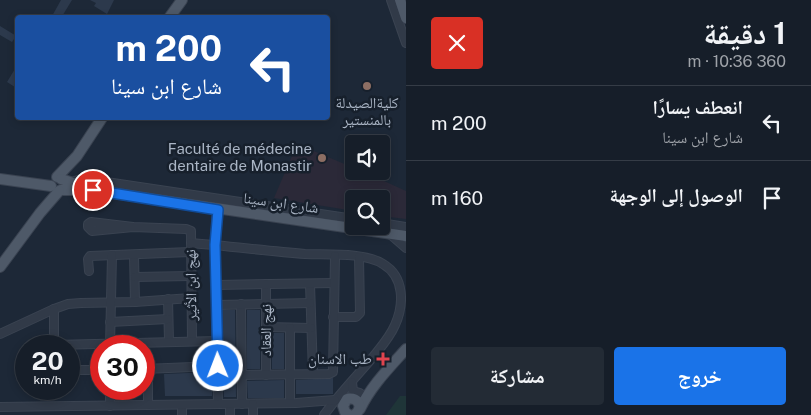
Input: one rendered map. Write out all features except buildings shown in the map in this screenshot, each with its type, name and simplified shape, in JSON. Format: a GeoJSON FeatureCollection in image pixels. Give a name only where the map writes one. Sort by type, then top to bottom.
{"type":"FeatureCollection","features":[{"type":"Feature","properties":{"kind":"main road"},"geometry":{"type":"LineString","coordinates":[[171,15],[182,0]]}},
{"type":"Feature","properties":{"kind":"main road"},"geometry":{"type":"LineString","coordinates":[[400,0],[406,18]]}},
{"type":"Feature","properties":{"kind":"main road"},"geometry":{"type":"LineString","coordinates":[[0,267],[40,213],[48,192],[60,184],[101,120]]}},
{"type":"Feature","properties":{"kind":"main road","name":"شارع ابن سينا"},"geometry":{"type":"LineString","coordinates":[[0,179],[60,184],[218,210],[345,228]]}},
{"type":"Feature","properties":{"kind":"main road","name":"شارع ابن سينا"},"geometry":{"type":"LineString","coordinates":[[390,234],[406,236]]}},
{"type":"Feature","properties":{"kind":"main road"},"geometry":{"type":"LineString","coordinates":[[356,413],[379,380],[406,349]]}},
{"type":"Feature","properties":{"kind":"main road"},"geometry":{"type":"LineString","coordinates":[[346,408],[360,393],[379,380]]}},
{"type":"Feature","properties":{"kind":"main road"},"geometry":{"type":"LineString","coordinates":[[346,408],[358,401],[356,413]]}},
{"type":"Feature","properties":{"kind":"street"},"geometry":{"type":"LineString","coordinates":[[391,0],[406,42]]}},
{"type":"Feature","properties":{"kind":"street"},"geometry":{"type":"LineString","coordinates":[[60,184],[86,179],[345,218]]}},
{"type":"Feature","properties":{"kind":"street"},"geometry":{"type":"LineString","coordinates":[[218,210],[215,245],[218,404]]}},
{"type":"Feature","properties":{"kind":"street"},"geometry":{"type":"LineString","coordinates":[[91,222],[133,227],[92,231],[88,224],[91,222]]}},
{"type":"Feature","properties":{"kind":"street"},"geometry":{"type":"LineString","coordinates":[[390,224],[406,226]]}},
{"type":"Feature","properties":{"kind":"street","name":"نهج ابن الأثير"},"geometry":{"type":"LineString","coordinates":[[133,227],[190,230],[192,341]]}},
{"type":"Feature","properties":{"kind":"street"},"geometry":{"type":"LineString","coordinates":[[390,234],[406,248]]}},
{"type":"Feature","properties":{"kind":"street"},"geometry":{"type":"LineString","coordinates":[[190,243],[359,257],[374,259],[390,269],[399,284],[401,292],[399,315],[390,335],[350,385],[334,400],[324,415]]}},
{"type":"Feature","properties":{"kind":"street"},"geometry":{"type":"LineString","coordinates":[[89,271],[89,257],[112,254],[134,255],[190,252]]}},
{"type":"Feature","properties":{"kind":"street"},"geometry":{"type":"LineString","coordinates":[[110,335],[112,254]]}},
{"type":"Feature","properties":{"kind":"street"},"geometry":{"type":"LineString","coordinates":[[134,255],[135,302]]}},
{"type":"Feature","properties":{"kind":"street"},"geometry":{"type":"LineString","coordinates":[[241,375],[329,374],[333,372],[334,256]]}},
{"type":"Feature","properties":{"kind":"street"},"geometry":{"type":"LineString","coordinates":[[333,317],[356,317],[359,315],[359,257]]}},
{"type":"Feature","properties":{"kind":"street"},"geometry":{"type":"LineString","coordinates":[[135,277],[190,276]]}},
{"type":"Feature","properties":{"kind":"street"},"geometry":{"type":"LineString","coordinates":[[217,285],[334,283]]}},
{"type":"Feature","properties":{"kind":"street","name":"نهج العقاد"},"geometry":{"type":"LineString","coordinates":[[266,284],[266,375]]}},
{"type":"Feature","properties":{"kind":"street"},"geometry":{"type":"LineString","coordinates":[[310,284],[312,374]]}},
{"type":"Feature","properties":{"kind":"street"},"geometry":{"type":"LineString","coordinates":[[0,334],[54,309],[82,302],[111,303],[192,298]]}},
{"type":"Feature","properties":{"kind":"street"},"geometry":{"type":"LineString","coordinates":[[168,300],[169,341]]}},
{"type":"Feature","properties":{"kind":"street"},"geometry":{"type":"LineString","coordinates":[[216,305],[310,303]]}},
{"type":"Feature","properties":{"kind":"street"},"geometry":{"type":"LineString","coordinates":[[241,304],[242,404]]}},
{"type":"Feature","properties":{"kind":"street"},"geometry":{"type":"LineString","coordinates":[[54,309],[54,335]]}},
{"type":"Feature","properties":{"kind":"street"},"geometry":{"type":"LineString","coordinates":[[110,322],[168,319]]}},
{"type":"Feature","properties":{"kind":"street"},"geometry":{"type":"LineString","coordinates":[[267,327],[311,328]]}},
{"type":"Feature","properties":{"kind":"street"},"geometry":{"type":"LineString","coordinates":[[290,328],[290,403]]}},
{"type":"Feature","properties":{"kind":"street"},"geometry":{"type":"LineString","coordinates":[[155,342],[217,341]]}},
{"type":"Feature","properties":{"kind":"street"},"geometry":{"type":"LineString","coordinates":[[155,369],[218,366]]}},
{"type":"Feature","properties":{"kind":"street"},"geometry":{"type":"LineString","coordinates":[[350,385],[353,391],[360,393]]}},
{"type":"Feature","properties":{"kind":"street"},"geometry":{"type":"LineString","coordinates":[[0,407],[16,411],[81,406],[254,404],[334,400],[346,408],[350,385]]}},
{"type":"Feature","properties":{"kind":"street"},"geometry":{"type":"LineString","coordinates":[[110,400],[110,406]]}},
{"type":"Feature","properties":{"kind":"street"},"geometry":{"type":"LineString","coordinates":[[148,400],[148,405]]}},
{"type":"Feature","properties":{"kind":"street"},"geometry":{"type":"LineString","coordinates":[[182,404],[182,415]]}},
{"type":"Feature","properties":{"kind":"street"},"geometry":{"type":"LineString","coordinates":[[230,404],[230,415]]}},
{"type":"Feature","properties":{"kind":"street"},"geometry":{"type":"LineString","coordinates":[[253,415],[254,404]]}},
{"type":"Feature","properties":{"kind":"street"},"geometry":{"type":"LineString","coordinates":[[81,406],[81,415]]}},
{"type":"Feature","properties":{"kind":"shaded area"},"geometry":{"type":"Polygon","coordinates":[[[297,144],[345,164],[345,180],[382,180],[406,191],[406,219],[390,217],[390,190],[345,190],[345,210],[274,198],[297,144]]]}},
{"type":"Feature","properties":{"kind":"green space"},"geometry":{"type":"Polygon","coordinates":[[[400,396],[406,396],[406,415],[386,415],[400,396]]]}},
{"type":"Feature","properties":{"kind":"place","name":"كليةالصيدلة بالمنستير"},"geometry":{"type":"Point","coordinates":[367,86]}},
{"type":"Feature","properties":{"kind":"place","name":"Faculté de médecine dentaire de Monastir"},"geometry":{"type":"Point","coordinates":[322,158]}},
{"type":"Feature","properties":{"kind":"place","name":"طب الاسنان"},"geometry":{"type":"Point","coordinates":[383,359]}},
{"type":"Feature","properties":{"kind":"route"},"geometry":{"type":"LineString","coordinates":[[93,190],[218,210],[215,245],[218,366]]}}]}
